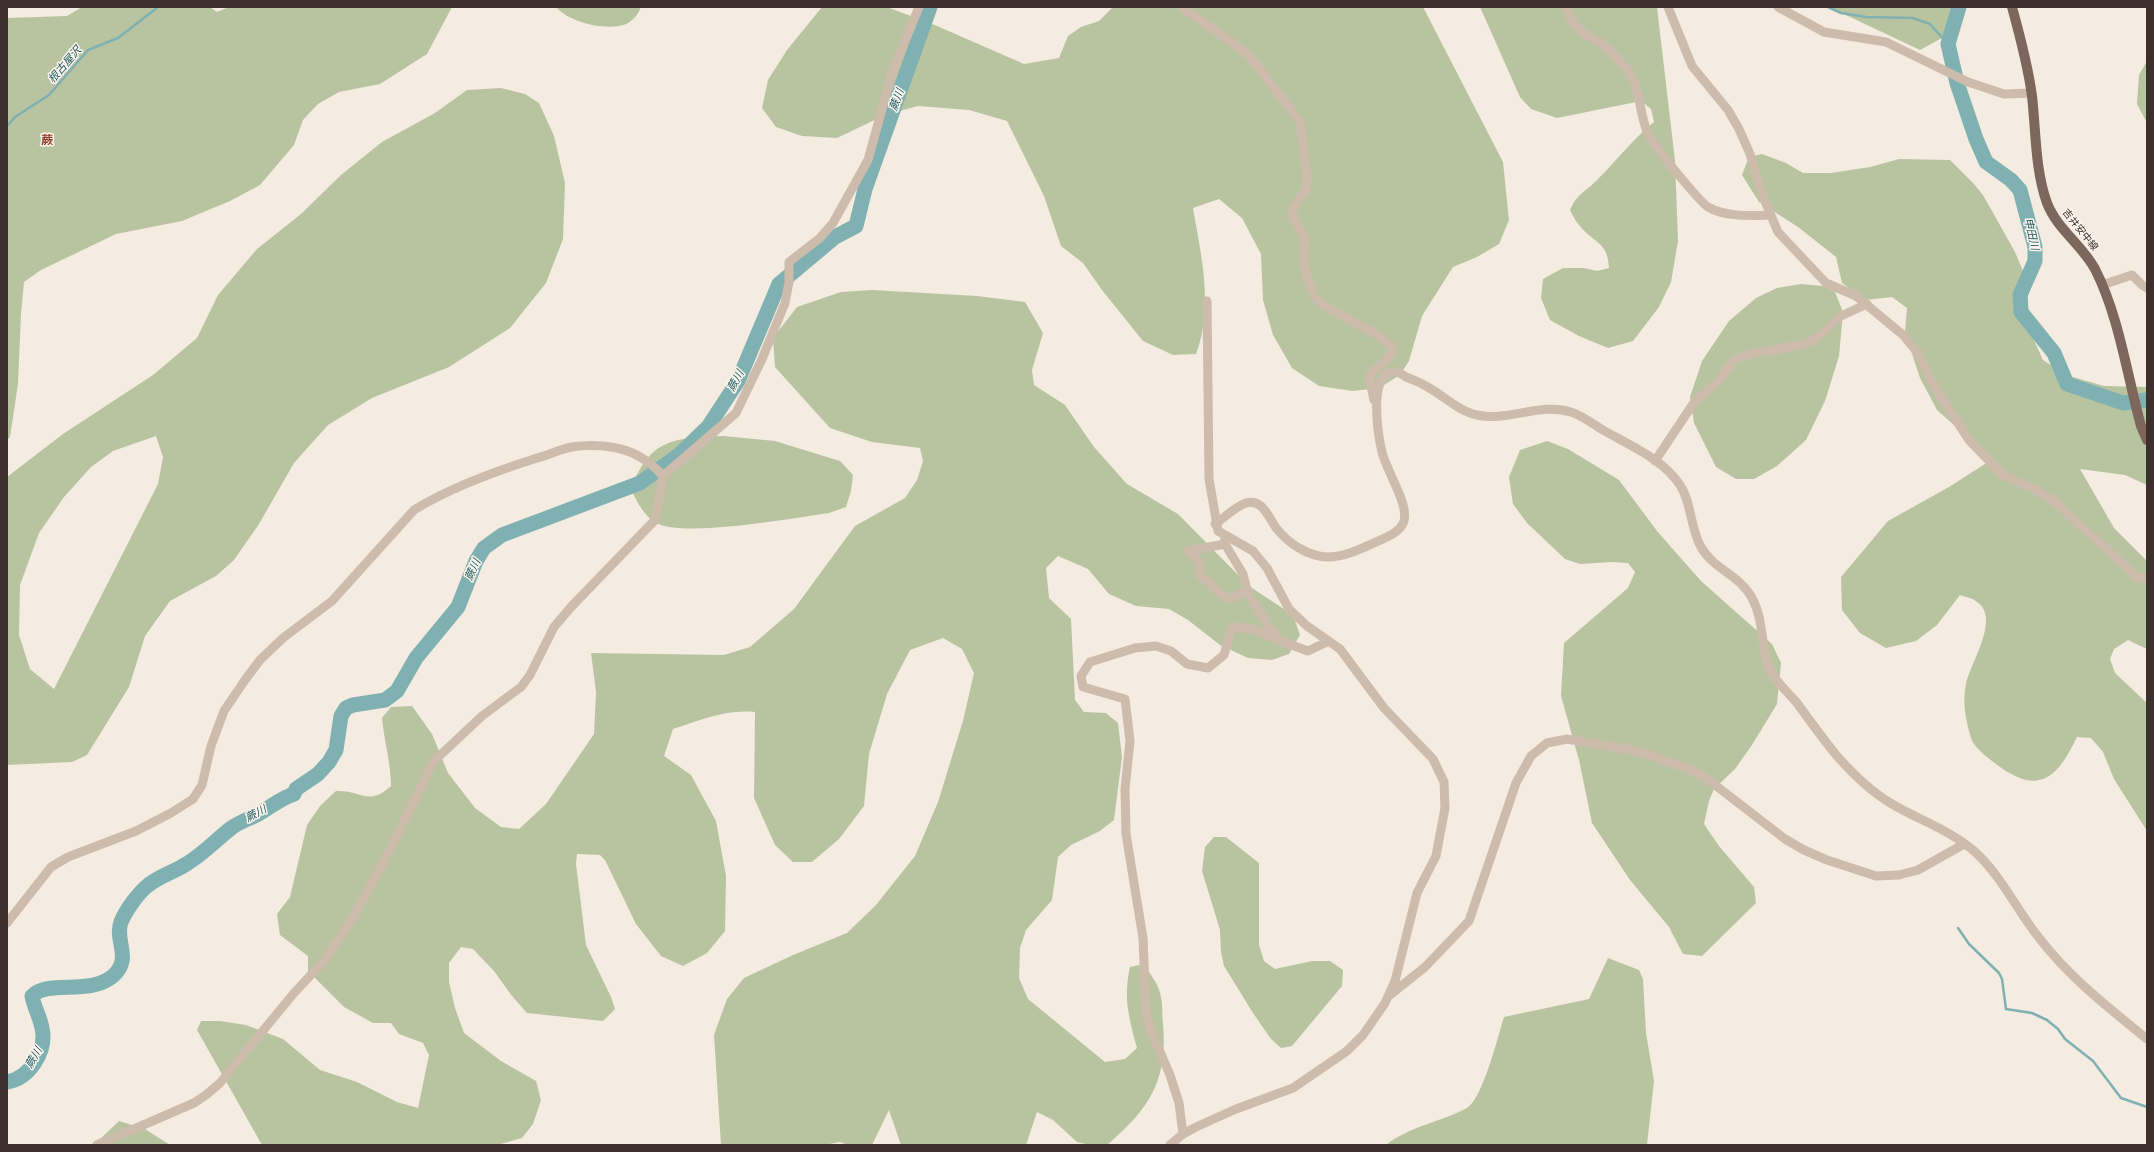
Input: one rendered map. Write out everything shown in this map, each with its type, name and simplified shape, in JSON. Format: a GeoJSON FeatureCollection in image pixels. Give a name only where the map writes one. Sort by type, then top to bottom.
{"type":"FeatureCollection","features":[{"type":"Feature","properties":{"kind":"main road","name":"吉井安中線"},"geometry":{"type":"LineString","coordinates":[[2012,7],[2021,40],[2032,93],[2039,168],[2047,204],[2054,217],[2087,256],[2102,285],[2113,317],[2141,426],[2147,440]]}},
{"type":"Feature","properties":{"kind":"street"},"geometry":{"type":"LineString","coordinates":[[97,1145],[194,1104],[206,1095],[239,1061],[294,993],[324,961],[352,919],[388,854],[433,762],[482,716],[521,687],[530,675],[554,627],[571,607],[655,520],[663,476],[736,413],[762,359],[785,303],[789,282],[789,262],[820,238],[833,223],[868,160],[892,73],[919,7]]}},
{"type":"Feature","properties":{"kind":"street"},"geometry":{"type":"LineString","coordinates":[[1182,7],[1249,54],[1300,122],[1306,188],[1293,208],[1292,216],[1305,238],[1304,265],[1314,295],[1323,305],[1378,335],[1393,348],[1391,356],[1373,371],[1369,377],[1369,383],[1376,406],[1382,450],[1404,508],[1405,519],[1401,527],[1396,531],[1375,542],[1342,555],[1329,557],[1306,552],[1278,530],[1261,506],[1252,503],[1245,503],[1215,524]]}},
{"type":"Feature","properties":{"kind":"street"},"geometry":{"type":"LineString","coordinates":[[1567,7],[1574,26],[1603,46],[1629,72],[1636,89],[1648,135],[1669,162],[1708,206],[1733,213],[1770,215]]}},
{"type":"Feature","properties":{"kind":"street"},"geometry":{"type":"LineString","coordinates":[[1668,7],[1692,66],[1728,110],[1738,129],[1750,154],[1770,215],[1778,232],[1826,283],[1856,296],[1902,335],[1917,352],[1934,386],[1969,440],[1996,469],[2005,476],[2036,490],[2054,502],[2138,578],[2147,578]]}},
{"type":"Feature","properties":{"kind":"street"},"geometry":{"type":"LineString","coordinates":[[1778,7],[1824,32],[1886,42],[1930,65],[1968,82],[2004,94],[2032,93]]}},
{"type":"Feature","properties":{"kind":"street"},"geometry":{"type":"LineString","coordinates":[[2102,285],[2132,276],[2147,288]]}},
{"type":"Feature","properties":{"kind":"street"},"geometry":{"type":"LineString","coordinates":[[1207,301],[1209,479],[1215,524],[1243,574],[1247,590],[1278,640]]}},
{"type":"Feature","properties":{"kind":"street"},"geometry":{"type":"LineString","coordinates":[[1655,460],[1695,401],[1717,383],[1735,359],[1750,354],[1806,344],[1817,338],[1841,316],[1867,304]]}},
{"type":"Feature","properties":{"kind":"street"},"geometry":{"type":"LineString","coordinates":[[1376,406],[1378,386],[1381,379],[1389,373],[1397,372],[1425,385],[1467,411],[1477,415],[1489,416],[1553,410],[1575,413],[1655,460],[1680,485],[1686,499],[1692,527],[1700,546],[1708,558],[1742,584],[1752,598],[1759,617],[1767,664],[1773,676],[1793,699],[1837,756],[1867,786],[1891,804],[1946,832],[1974,851],[1997,878],[2041,942],[2074,977],[2147,1039]]}},
{"type":"Feature","properties":{"kind":"street"},"geometry":{"type":"LineString","coordinates":[[7,923],[51,867],[68,857],[136,831],[171,813],[193,799],[202,785],[211,746],[224,711],[260,660],[283,638],[337,596],[414,510],[427,502],[518,464],[572,447],[611,447],[637,454],[651,462],[663,476]]}},
{"type":"Feature","properties":{"kind":"street"},"geometry":{"type":"LineString","coordinates":[[1170,1145],[1183,1134],[1236,1109],[1293,1088],[1347,1051],[1363,1035],[1388,996],[1395,981],[1417,893],[1436,856],[1445,808],[1444,782],[1433,759],[1384,708],[1340,649],[1307,626],[1289,609],[1267,568],[1253,551],[1225,540],[1188,551],[1199,562],[1200,575],[1225,597],[1230,599],[1247,590]]}},
{"type":"Feature","properties":{"kind":"street"},"geometry":{"type":"LineString","coordinates":[[1183,1134],[1179,1104],[1170,1075],[1151,1031],[1146,1012],[1143,938],[1126,834],[1125,789],[1130,741],[1125,699],[1083,687],[1081,676],[1090,662],[1135,648],[1156,646],[1171,651],[1187,664],[1208,668],[1224,655],[1232,627],[1253,629],[1278,640],[1308,650],[1329,641]]}},
{"type":"Feature","properties":{"kind":"street"},"geometry":{"type":"LineString","coordinates":[[1388,996],[1425,967],[1469,920],[1516,783],[1531,756],[1547,743],[1567,739],[1637,751],[1692,770],[1706,778],[1785,839],[1798,847],[1827,860],[1876,876],[1899,875],[1918,870],[1964,844]]}},
{"type":"Feature","properties":{"kind":"green space"},"geometry":{"type":"Polygon","coordinates":[[[82,7],[210,7],[217,12],[229,7],[452,7],[427,54],[380,84],[339,92],[318,104],[303,120],[294,145],[260,185],[230,201],[182,221],[116,234],[41,270],[24,282],[18,384],[10,437],[7,440],[7,18],[67,16],[82,7]]]}},
{"type":"Feature","properties":{"kind":"green space"},"geometry":{"type":"Polygon","coordinates":[[[556,7],[641,7],[630,22],[611,27],[585,23],[569,17],[556,7]]]}},
{"type":"Feature","properties":{"kind":"green space"},"geometry":{"type":"Polygon","coordinates":[[[822,7],[887,7],[937,26],[1024,64],[1059,58],[1068,36],[1081,27],[1099,21],[1113,7],[1423,7],[1503,162],[1509,220],[1499,244],[1477,257],[1453,267],[1422,316],[1409,361],[1400,375],[1379,388],[1353,391],[1319,386],[1292,368],[1273,335],[1263,300],[1261,254],[1242,218],[1219,199],[1193,208],[1204,281],[1204,318],[1196,354],[1173,355],[1143,341],[1102,290],[1083,263],[1061,246],[1044,196],[1007,121],[969,110],[918,106],[885,115],[837,138],[802,136],[776,127],[762,108],[768,80],[787,50],[822,7]]]}},
{"type":"Feature","properties":{"kind":"green space"},"geometry":{"type":"Polygon","coordinates":[[[1480,7],[1657,7],[1675,161],[1678,241],[1671,282],[1659,307],[1633,341],[1608,348],[1579,336],[1550,320],[1541,298],[1543,279],[1563,268],[1584,268],[1597,271],[1609,268],[1608,259],[1603,248],[1585,232],[1570,210],[1579,196],[1594,183],[1632,142],[1654,122],[1651,109],[1641,101],[1557,118],[1531,109],[1520,97],[1480,7]]]}},
{"type":"Feature","properties":{"kind":"green space"},"geometry":{"type":"Polygon","coordinates":[[[1829,7],[1960,7],[1951,33],[1920,50],[1829,7]]]}},
{"type":"Feature","properties":{"kind":"green space"},"geometry":{"type":"Polygon","coordinates":[[[2147,61],[2147,123],[2137,104],[2139,75],[2147,61]]]}},
{"type":"Feature","properties":{"kind":"green space"},"geometry":{"type":"Polygon","coordinates":[[[501,88],[525,94],[539,103],[554,136],[565,183],[563,239],[546,283],[510,328],[449,367],[372,398],[328,425],[294,463],[259,524],[234,560],[216,576],[170,601],[145,636],[129,687],[87,755],[72,762],[7,765],[7,477],[63,434],[153,375],[197,338],[218,295],[257,249],[301,214],[341,175],[382,142],[435,113],[467,90],[501,88]],[[156,436],[113,451],[91,467],[64,497],[39,533],[20,585],[19,635],[30,669],[54,689],[158,484],[163,457],[156,436]]]}},
{"type":"Feature","properties":{"kind":"green space"},"geometry":{"type":"Polygon","coordinates":[[[1762,154],[1786,163],[1803,173],[1831,173],[1870,167],[1899,159],[1950,160],[1983,195],[2015,252],[2026,278],[2030,331],[2043,360],[2066,375],[2104,386],[2147,387],[2147,485],[2125,475],[2080,469],[2114,528],[2147,561],[2147,649],[2128,640],[2114,649],[2110,659],[2115,673],[2147,703],[2147,831],[2114,779],[2103,752],[2091,738],[2077,737],[2070,752],[2054,772],[2045,778],[2035,781],[2011,774],[1989,759],[1975,745],[1971,738],[1965,711],[1964,698],[1966,684],[1982,642],[1986,619],[1984,609],[1975,601],[1960,595],[1937,625],[1916,641],[1886,648],[1860,633],[1842,610],[1841,577],[1888,521],[1949,487],[1988,462],[1964,434],[1937,410],[1920,378],[1905,332],[1907,308],[1892,297],[1865,300],[1842,283],[1836,257],[1798,227],[1759,202],[1742,175],[1749,157],[1762,154]]]}},
{"type":"Feature","properties":{"kind":"green space"},"geometry":{"type":"Polygon","coordinates":[[[1801,284],[1823,286],[1835,292],[1843,312],[1839,356],[1825,401],[1806,440],[1777,466],[1754,479],[1736,479],[1716,467],[1694,423],[1690,397],[1702,361],[1729,321],[1756,298],[1777,288],[1801,284]]]}},
{"type":"Feature","properties":{"kind":"green space"},"geometry":{"type":"Polygon","coordinates":[[[872,290],[977,296],[1025,302],[1043,333],[1032,370],[1034,385],[1065,405],[1094,447],[1127,484],[1178,514],[1249,586],[1293,615],[1300,635],[1289,654],[1272,660],[1248,658],[1220,645],[1188,620],[1169,609],[1136,606],[1109,594],[1088,569],[1058,556],[1046,568],[1049,598],[1071,619],[1075,700],[1084,712],[1106,713],[1118,723],[1122,757],[1114,820],[1100,831],[1071,845],[1058,857],[1052,900],[1026,930],[1020,948],[1019,978],[1028,999],[1105,1062],[1125,1059],[1137,1048],[1129,1017],[1127,989],[1130,967],[1144,964],[1159,989],[1161,997],[1164,1044],[1159,1078],[1153,1092],[1144,1106],[1122,1132],[1107,1145],[1090,1145],[1077,1142],[1053,1120],[1037,1112],[1026,1145],[901,1145],[889,1110],[872,1145],[848,1145],[840,1142],[824,1145],[721,1145],[714,1035],[727,999],[744,978],[793,955],[847,933],[876,905],[915,856],[938,802],[963,721],[974,673],[962,649],[943,638],[910,650],[887,694],[869,754],[864,806],[839,839],[812,862],[793,862],[775,845],[754,798],[755,712],[734,712],[724,714],[673,729],[664,756],[691,775],[716,821],[726,876],[725,931],[707,953],[683,966],[661,956],[636,924],[605,860],[600,855],[577,854],[576,864],[586,945],[611,997],[615,1009],[603,1021],[527,1013],[512,996],[494,971],[473,949],[461,947],[449,963],[449,982],[455,1008],[464,1033],[501,1061],[536,1081],[541,1100],[533,1124],[522,1138],[497,1145],[262,1145],[197,1030],[201,1021],[220,1021],[246,1025],[283,1039],[320,1070],[357,1082],[397,1102],[418,1108],[429,1055],[423,1043],[399,1034],[391,1023],[373,1023],[344,1007],[308,971],[308,956],[280,935],[277,914],[290,897],[307,825],[320,806],[336,791],[345,791],[370,797],[376,796],[391,786],[390,769],[382,718],[391,707],[412,706],[432,734],[448,773],[475,808],[501,827],[519,829],[546,804],[594,734],[596,692],[591,653],[724,655],[750,647],[794,609],[855,526],[905,498],[917,480],[923,461],[920,448],[872,442],[830,428],[775,367],[773,338],[797,307],[841,292],[872,290]]]}},
{"type":"Feature","properties":{"kind":"green space"},"geometry":{"type":"Polygon","coordinates":[[[723,436],[775,441],[840,461],[853,475],[851,491],[846,507],[829,513],[740,526],[714,528],[670,527],[656,523],[648,517],[641,508],[631,489],[638,472],[646,459],[656,450],[677,440],[723,436]]]}},
{"type":"Feature","properties":{"kind":"green space"},"geometry":{"type":"Polygon","coordinates":[[[1547,441],[1568,449],[1619,480],[1657,531],[1701,581],[1772,644],[1781,663],[1777,704],[1752,745],[1735,769],[1714,789],[1709,801],[1704,824],[1719,846],[1754,887],[1756,903],[1702,956],[1683,954],[1669,927],[1630,880],[1592,823],[1579,760],[1561,696],[1564,643],[1628,588],[1635,572],[1628,563],[1612,562],[1580,564],[1565,559],[1527,523],[1513,504],[1509,477],[1520,450],[1547,441]]]}},
{"type":"Feature","properties":{"kind":"green space"},"geometry":{"type":"Polygon","coordinates":[[[1214,837],[1226,837],[1259,863],[1259,945],[1264,961],[1275,969],[1312,961],[1330,961],[1343,970],[1342,986],[1292,1046],[1281,1048],[1271,1039],[1224,966],[1221,952],[1220,930],[1202,871],[1205,847],[1214,837]]]}},
{"type":"Feature","properties":{"kind":"green space"},"geometry":{"type":"Polygon","coordinates":[[[1608,958],[1639,970],[1643,979],[1646,1033],[1654,1081],[1647,1145],[1386,1145],[1405,1133],[1467,1108],[1473,1102],[1484,1080],[1504,1017],[1589,999],[1608,958]]]}},
{"type":"Feature","properties":{"kind":"green space"},"geometry":{"type":"Polygon","coordinates":[[[119,1121],[145,1129],[170,1145],[94,1145],[119,1121]]]}},
{"type":"Feature","properties":{"kind":"waterway","name":"根古屋沢"},"geometry":{"type":"LineString","coordinates":[[7,126],[15,117],[49,95],[88,50],[118,38],[158,7]]}},
{"type":"Feature","properties":{"kind":"waterway","name":"蕨川"},"geometry":{"type":"LineString","coordinates":[[7,1082],[23,1075],[30,1069],[42,1046],[42,1028],[32,996],[39,991],[59,987],[81,987],[93,985],[103,982],[113,976],[122,963],[122,949],[119,929],[121,922],[135,898],[143,890],[151,883],[194,859],[240,822],[260,813],[294,794],[296,789],[318,774],[329,762],[336,750],[341,716],[346,708],[353,705],[385,700],[397,691],[416,658],[458,607],[476,561],[484,548],[502,535],[640,483],[680,454],[708,427],[738,381],[779,284],[835,237],[856,226],[865,189],[930,7]]}},
{"type":"Feature","properties":{"kind":"waterway"},"geometry":{"type":"LineString","coordinates":[[1828,7],[1841,13],[1866,17],[1913,18],[1930,24],[1948,44]]}},
{"type":"Feature","properties":{"kind":"waterway","name":"申田川"},"geometry":{"type":"LineString","coordinates":[[1959,7],[1948,44],[1957,83],[1976,139],[1986,162],[2011,180],[2020,190],[2035,247],[2035,261],[2020,295],[2021,312],[2054,353],[2067,384],[2123,403],[2147,400]]}},
{"type":"Feature","properties":{"kind":"waterway"},"geometry":{"type":"LineString","coordinates":[[1958,928],[1969,944],[1999,973],[2002,979],[2006,1009],[2032,1013],[2047,1020],[2058,1029],[2065,1039],[2093,1061],[2121,1098],[2147,1107]]}},
{"type":"Feature","properties":{"kind":"district","name":"蕨"},"geometry":{"type":"Point","coordinates":[47,141]}}]}
